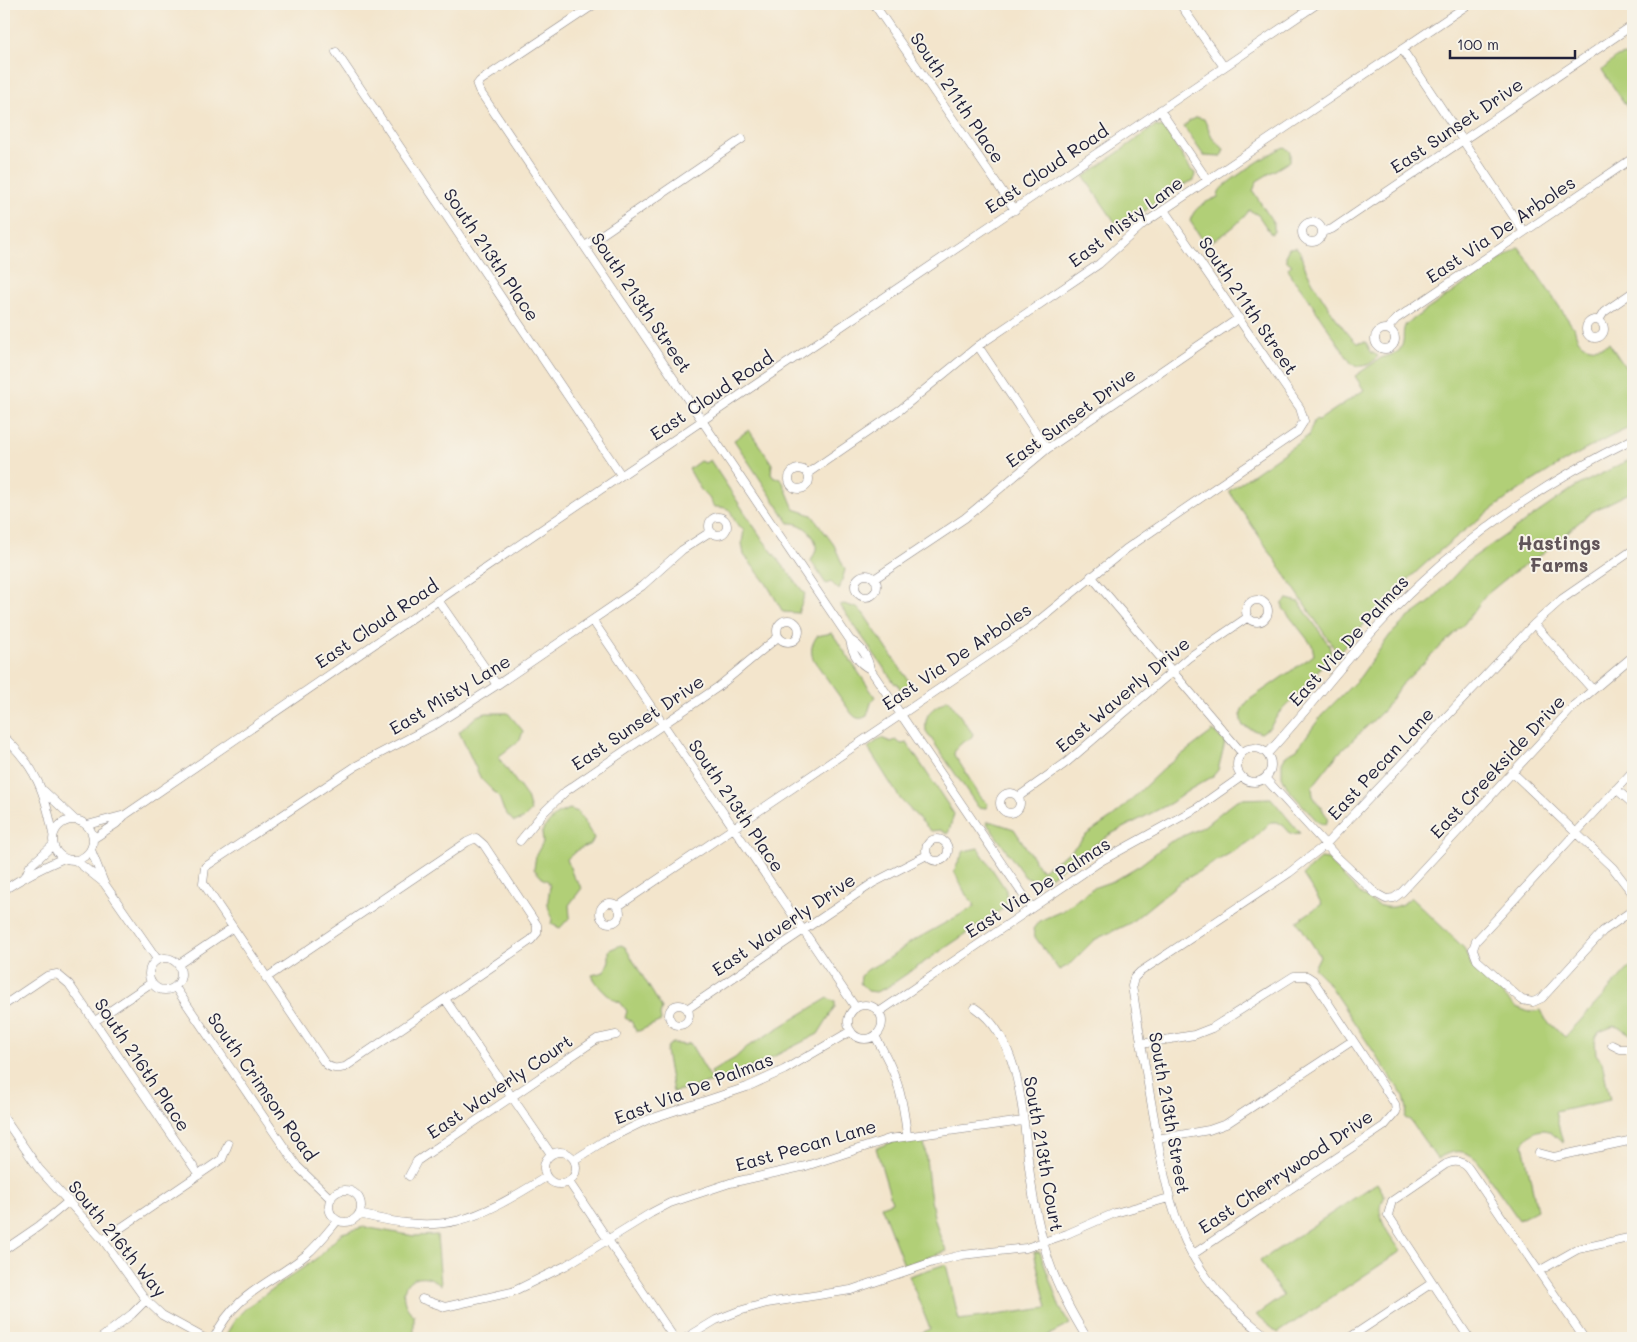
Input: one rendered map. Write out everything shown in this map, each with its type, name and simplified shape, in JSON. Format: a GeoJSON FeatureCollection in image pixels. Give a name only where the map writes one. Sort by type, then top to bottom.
{"type":"FeatureCollection","features":[{"type":"Feature","properties":{"kind":"street","name":"South 213th Street"},"geometry":{"type":"LineString","coordinates":[[594,4],[480,81],[477,85],[479,90],[701,422],[850,640],[851,650],[862,665],[870,670],[1032,908]]}},
{"type":"Feature","properties":{"kind":"street","name":"South 211th Place"},"geometry":{"type":"LineString","coordinates":[[874,4],[1015,210]]}},
{"type":"Feature","properties":{"kind":"street"},"geometry":{"type":"LineString","coordinates":[[1180,4],[1224,67]]}},
{"type":"Feature","properties":{"kind":"street","name":"East Cloud Road"},"geometry":{"type":"LineString","coordinates":[[93,840],[116,824],[125,815],[621,475],[1317,4]]}},
{"type":"Feature","properties":{"kind":"street","name":"East Misty Lane"},"geometry":{"type":"LineString","coordinates":[[808,473],[894,414],[978,346],[1099,264],[1132,233],[1164,210],[1469,4]]}},
{"type":"Feature","properties":{"kind":"street","name":"East Sunset Drive"},"geometry":{"type":"LineString","coordinates":[[1322,232],[1332,229],[1633,25]]}},
{"type":"Feature","properties":{"kind":"street"},"geometry":{"type":"LineString","coordinates":[[1402,50],[1524,232]]}},
{"type":"Feature","properties":{"kind":"street","name":"South 213th Place"},"geometry":{"type":"LineString","coordinates":[[336,52],[621,475]]}},
{"type":"Feature","properties":{"kind":"street"},"geometry":{"type":"LineString","coordinates":[[1160,110],[1208,180]]}},
{"type":"Feature","properties":{"kind":"street"},"geometry":{"type":"LineString","coordinates":[[585,246],[742,139]]}},
{"type":"Feature","properties":{"kind":"street","name":"East Via De Arboles"},"geometry":{"type":"LineString","coordinates":[[1386,328],[1396,319],[1633,158]]}},
{"type":"Feature","properties":{"kind":"street","name":"South 211th Street"},"geometry":{"type":"LineString","coordinates":[[1164,210],[1300,408],[1304,420]]}},
{"type":"Feature","properties":{"kind":"street"},"geometry":{"type":"LineString","coordinates":[[1598,320],[1604,312],[1633,292]]}},
{"type":"Feature","properties":{"kind":"street","name":"East Sunset Drive"},"geometry":{"type":"LineString","coordinates":[[874,580],[965,518],[1047,449],[1239,318]]}},
{"type":"Feature","properties":{"kind":"street"},"geometry":{"type":"LineString","coordinates":[[978,346],[1047,449]]}},
{"type":"Feature","properties":{"kind":"street","name":"East Via De Arboles"},"geometry":{"type":"LineString","coordinates":[[617,906],[1047,614],[1091,576],[1297,432],[1304,420]]}},
{"type":"Feature","properties":{"kind":"street","name":"East Via De Palmas"},"geometry":{"type":"LineString","coordinates":[[1267,754],[1372,632],[1446,560],[1530,498],[1633,438]]}},
{"type":"Feature","properties":{"kind":"street","name":"East Misty Lane"},"geometry":{"type":"LineString","coordinates":[[232,928],[203,883],[202,876],[205,867],[356,766],[450,716],[497,685],[642,586],[682,550],[710,532]]}},
{"type":"Feature","properties":{"kind":"street","name":"East Pecan Lane"},"geometry":{"type":"LineString","coordinates":[[1134,978],[1140,972],[1288,873],[1325,845],[1534,624],[1562,599],[1633,550]]}},
{"type":"Feature","properties":{"kind":"street"},"geometry":{"type":"LineString","coordinates":[[1091,576],[1242,752]]}},
{"type":"Feature","properties":{"kind":"street"},"geometry":{"type":"LineString","coordinates":[[438,600],[497,685]]}},
{"type":"Feature","properties":{"kind":"street","name":"East Waverly Drive"},"geometry":{"type":"LineString","coordinates":[[1018,798],[1074,757],[1173,671],[1248,617]]}},
{"type":"Feature","properties":{"kind":"street","name":"South 213th Place"},"geometry":{"type":"LineString","coordinates":[[593,621],[856,1008]]}},
{"type":"Feature","properties":{"kind":"street"},"geometry":{"type":"LineString","coordinates":[[1534,624],[1592,689]]}},
{"type":"Feature","properties":{"kind":"street","name":"East Sunset Drive"},"geometry":{"type":"LineString","coordinates":[[520,840],[543,812],[566,791],[718,687],[778,637]]}},
{"type":"Feature","properties":{"kind":"street","name":"East Creekside Drive"},"geometry":{"type":"LineString","coordinates":[[1325,845],[1375,893],[1386,899],[1394,898],[1402,892],[1512,772],[1592,689],[1633,656]]}},
{"type":"Feature","properties":{"kind":"street"},"geometry":{"type":"LineString","coordinates":[[4,737],[26,762],[44,791],[74,819],[87,825],[93,840],[90,850],[76,860]]}},
{"type":"Feature","properties":{"kind":"street"},"geometry":{"type":"LineString","coordinates":[[1255,748],[1267,754],[1271,764],[1265,778],[1255,782],[1241,777],[1237,762],[1242,752],[1255,748]]}},
{"type":"Feature","properties":{"kind":"street"},"geometry":{"type":"LineString","coordinates":[[1633,771],[1481,935],[1473,950],[1477,960],[1514,993],[1526,1002],[1533,1002],[1542,998],[1603,931],[1633,910]]}},
{"type":"Feature","properties":{"kind":"street"},"geometry":{"type":"LineString","coordinates":[[1512,772],[1613,868],[1633,894]]}},
{"type":"Feature","properties":{"kind":"street","name":"East Via De Palmas"},"geometry":{"type":"LineString","coordinates":[[879,1012],[1101,861],[1197,808],[1241,777]]}},
{"type":"Feature","properties":{"kind":"street"},"geometry":{"type":"LineString","coordinates":[[1265,778],[1325,845]]}},
{"type":"Feature","properties":{"kind":"street"},"geometry":{"type":"LineString","coordinates":[[1616,789],[1633,804]]}},
{"type":"Feature","properties":{"kind":"street"},"geometry":{"type":"LineString","coordinates":[[44,791],[53,834],[53,844],[59,855],[76,860],[104,883]]}},
{"type":"Feature","properties":{"kind":"street","name":"East Cloud Road"},"geometry":{"type":"LineString","coordinates":[[87,825],[113,816],[125,815]]}},
{"type":"Feature","properties":{"kind":"street"},"geometry":{"type":"LineString","coordinates":[[53,834],[59,825],[74,819]]}},
{"type":"Feature","properties":{"kind":"street"},"geometry":{"type":"LineString","coordinates":[[179,964],[232,928],[266,978],[324,1062],[328,1067],[336,1069],[344,1067],[531,940],[537,933],[537,925],[484,845],[476,838],[459,847],[266,978]]}},
{"type":"Feature","properties":{"kind":"street"},"geometry":{"type":"LineString","coordinates":[[26,875],[30,866],[53,844]]}},
{"type":"Feature","properties":{"kind":"street"},"geometry":{"type":"LineString","coordinates":[[90,850],[104,883],[157,960]]}},
{"type":"Feature","properties":{"kind":"street","name":"East Waverly Drive"},"geometry":{"type":"LineString","coordinates":[[687,1009],[889,873],[927,855]]}},
{"type":"Feature","properties":{"kind":"street"},"geometry":{"type":"LineString","coordinates":[[4,890],[26,875],[34,874],[64,858]]}},
{"type":"Feature","properties":{"kind":"street"},"geometry":{"type":"LineString","coordinates":[[171,958],[179,964],[181,979],[175,987],[160,989],[151,983],[150,968],[157,960],[171,958]]}},
{"type":"Feature","properties":{"kind":"street","name":"South 216th Place"},"geometry":{"type":"LineString","coordinates":[[4,1005],[47,976],[58,974],[69,984],[200,1175]]}},
{"type":"Feature","properties":{"kind":"street"},"geometry":{"type":"LineString","coordinates":[[1141,1044],[1194,1035],[1212,1028],[1287,980],[1299,975],[1313,980],[1352,1041],[1226,1124],[1209,1130],[1157,1139]]}},
{"type":"Feature","properties":{"kind":"street","name":"South 213th Street"},"geometry":{"type":"LineString","coordinates":[[1134,978],[1132,986],[1168,1198],[1192,1255],[1230,1305],[1269,1338]]}},
{"type":"Feature","properties":{"kind":"street"},"geometry":{"type":"LineString","coordinates":[[95,1022],[151,983]]}},
{"type":"Feature","properties":{"kind":"street","name":"South Crimson Road"},"geometry":{"type":"LineString","coordinates":[[175,987],[297,1166],[331,1199]]}},
{"type":"Feature","properties":{"kind":"street"},"geometry":{"type":"LineString","coordinates":[[445,999],[551,1154]]}},
{"type":"Feature","properties":{"kind":"street"},"geometry":{"type":"LineString","coordinates":[[868,1005],[879,1012],[881,1027],[875,1036],[865,1039],[851,1031],[849,1016],[856,1008],[868,1005]]}},
{"type":"Feature","properties":{"kind":"street","name":"South 213th Court"},"geometry":{"type":"LineString","coordinates":[[975,1008],[994,1024],[1002,1038],[1016,1076],[1032,1189],[1044,1243],[1066,1299],[1087,1338]]}},
{"type":"Feature","properties":{"kind":"street","name":"East Via De Palmas"},"geometry":{"type":"LineString","coordinates":[[574,1160],[610,1137],[647,1120],[738,1090],[784,1070],[851,1031]]}},
{"type":"Feature","properties":{"kind":"street","name":"East Waverly Court"},"geometry":{"type":"LineString","coordinates":[[409,1176],[417,1161],[512,1096],[597,1039],[616,1035]]}},
{"type":"Feature","properties":{"kind":"street"},"geometry":{"type":"LineString","coordinates":[[875,1036],[897,1079],[907,1135]]}},
{"type":"Feature","properties":{"kind":"street","name":"East Cherrywood Drive"},"geometry":{"type":"LineString","coordinates":[[1192,1255],[1384,1126],[1396,1112],[1391,1098],[1352,1041]]}},
{"type":"Feature","properties":{"kind":"street"},"geometry":{"type":"LineString","coordinates":[[1612,1045],[1620,1050],[1633,1049]]}},
{"type":"Feature","properties":{"kind":"street","name":"South 216th Way"},"geometry":{"type":"LineString","coordinates":[[4,1118],[38,1169],[103,1240],[146,1300],[162,1315],[204,1338]]}},
{"type":"Feature","properties":{"kind":"street","name":"East Pecan Lane"},"geometry":{"type":"LineString","coordinates":[[422,1299],[446,1306],[512,1292],[540,1280],[651,1213],[701,1192],[806,1166],[847,1151],[907,1135],[1023,1121]]}},
{"type":"Feature","properties":{"kind":"street"},"geometry":{"type":"LineString","coordinates":[[1539,1153],[1554,1156],[1633,1140]]}},
{"type":"Feature","properties":{"kind":"street"},"geometry":{"type":"LineString","coordinates":[[103,1240],[222,1159],[228,1144]]}},
{"type":"Feature","properties":{"kind":"street"},"geometry":{"type":"LineString","coordinates":[[567,1153],[574,1160],[577,1170],[569,1182],[559,1185],[546,1177],[543,1167],[551,1154],[567,1153]]}},
{"type":"Feature","properties":{"kind":"street"},"geometry":{"type":"LineString","coordinates":[[1469,1338],[1390,1220],[1388,1209],[1392,1201],[1419,1182],[1446,1164],[1458,1161],[1469,1169],[1584,1338]]}},
{"type":"Feature","properties":{"kind":"street"},"geometry":{"type":"LineString","coordinates":[[359,1214],[360,1199],[353,1192],[338,1192],[331,1199],[330,1213],[337,1221],[347,1222],[359,1214],[416,1225],[452,1223],[488,1212],[546,1177]]}},
{"type":"Feature","properties":{"kind":"street"},"geometry":{"type":"LineString","coordinates":[[569,1182],[674,1338]]}},
{"type":"Feature","properties":{"kind":"street"},"geometry":{"type":"LineString","coordinates":[[686,1338],[716,1320],[767,1303],[851,1290],[933,1262],[962,1256],[1026,1248],[1044,1243],[1115,1213],[1168,1198]]}},
{"type":"Feature","properties":{"kind":"street"},"geometry":{"type":"LineString","coordinates":[[4,1250],[39,1226],[69,1201]]}},
{"type":"Feature","properties":{"kind":"street"},"geometry":{"type":"LineString","coordinates":[[214,1338],[227,1316],[242,1298],[308,1253],[337,1221]]}},
{"type":"Feature","properties":{"kind":"street"},"geometry":{"type":"LineString","coordinates":[[1538,1271],[1562,1256],[1578,1249],[1633,1237]]}},
{"type":"Feature","properties":{"kind":"street"},"geometry":{"type":"LineString","coordinates":[[1349,1338],[1432,1283]]}},
{"type":"Feature","properties":{"kind":"street"},"geometry":{"type":"LineString","coordinates":[[101,1338],[132,1314],[146,1300]]}},
{"type":"Feature","properties":{"kind":"green space"},"geometry":{"type":"Polygon","coordinates":[[[1625,55],[1633,60],[1633,116],[1602,70],[1617,57],[1625,55]]]}},
{"type":"Feature","properties":{"kind":"green space"},"geometry":{"type":"Polygon","coordinates":[[[1196,117],[1204,119],[1213,139],[1224,149],[1221,157],[1204,156],[1184,127],[1196,117]]]}},
{"type":"Feature","properties":{"kind":"green space"},"geometry":{"type":"Polygon","coordinates":[[[1155,126],[1164,128],[1191,170],[1195,173],[1194,180],[1165,196],[1121,231],[1084,177],[1155,126]]]}},
{"type":"Feature","properties":{"kind":"green space"},"geometry":{"type":"Polygon","coordinates":[[[1285,147],[1290,152],[1290,161],[1257,181],[1253,191],[1274,224],[1274,232],[1271,234],[1258,215],[1249,210],[1241,220],[1221,236],[1215,240],[1204,242],[1190,221],[1194,212],[1204,203],[1218,197],[1220,190],[1241,173],[1285,147]]]}},
{"type":"Feature","properties":{"kind":"green space"},"geometry":{"type":"Polygon","coordinates":[[[1296,247],[1301,253],[1315,285],[1343,327],[1357,343],[1366,342],[1371,352],[1378,356],[1366,366],[1351,363],[1301,288],[1291,277],[1288,268],[1292,265],[1286,260],[1286,254],[1289,248],[1296,247]]]}},
{"type":"Feature","properties":{"kind":"green space"},"geometry":{"type":"Polygon","coordinates":[[[1519,247],[1575,330],[1579,340],[1583,344],[1592,347],[1603,346],[1609,343],[1633,379],[1633,426],[1550,470],[1473,524],[1402,585],[1338,654],[1229,491],[1308,436],[1315,419],[1319,420],[1364,390],[1355,376],[1381,358],[1397,353],[1402,345],[1406,324],[1519,247]]]}},
{"type":"Feature","properties":{"kind":"green space"},"geometry":{"type":"Polygon","coordinates":[[[749,430],[772,464],[771,473],[774,477],[781,478],[794,509],[812,515],[834,545],[845,570],[839,590],[831,582],[826,584],[811,561],[816,547],[813,536],[802,526],[789,523],[734,440],[749,430]]]}},
{"type":"Feature","properties":{"kind":"green space"},"geometry":{"type":"Polygon","coordinates":[[[1633,458],[1633,491],[1591,512],[1542,554],[1514,572],[1486,595],[1464,624],[1400,686],[1384,710],[1338,754],[1312,787],[1313,796],[1328,818],[1326,825],[1318,822],[1288,789],[1282,776],[1282,762],[1286,755],[1297,749],[1322,715],[1360,677],[1390,635],[1408,618],[1429,603],[1468,561],[1575,487],[1633,458]]]}},
{"type":"Feature","properties":{"kind":"green space"},"geometry":{"type":"Polygon","coordinates":[[[710,460],[763,540],[805,594],[798,613],[783,612],[766,583],[744,555],[742,543],[744,530],[737,524],[728,509],[714,507],[701,490],[689,469],[700,461],[705,463],[710,460]]]}},
{"type":"Feature","properties":{"kind":"green space"},"geometry":{"type":"Polygon","coordinates":[[[1287,599],[1299,602],[1329,645],[1331,654],[1304,688],[1279,713],[1270,727],[1261,733],[1243,726],[1241,712],[1244,706],[1249,700],[1314,655],[1312,645],[1283,608],[1283,603],[1287,599]]]}},
{"type":"Feature","properties":{"kind":"green space"},"geometry":{"type":"Polygon","coordinates":[[[844,604],[857,608],[863,613],[910,683],[910,691],[902,692],[897,683],[895,684],[840,605],[844,604]]]}},
{"type":"Feature","properties":{"kind":"green space"},"geometry":{"type":"Polygon","coordinates":[[[832,633],[875,697],[872,700],[867,716],[862,718],[857,718],[852,714],[813,659],[812,647],[817,636],[832,633]]]}},
{"type":"Feature","properties":{"kind":"green space"},"geometry":{"type":"Polygon","coordinates":[[[948,699],[973,734],[971,739],[958,747],[954,755],[980,796],[988,804],[986,808],[978,807],[926,731],[928,715],[934,708],[948,699]]]}},
{"type":"Feature","properties":{"kind":"green space"},"geometry":{"type":"Polygon","coordinates":[[[486,713],[508,713],[523,731],[520,740],[498,757],[527,797],[531,811],[523,819],[514,822],[504,811],[499,797],[481,779],[459,732],[477,716],[486,713]]]}},
{"type":"Feature","properties":{"kind":"green space"},"geometry":{"type":"Polygon","coordinates":[[[1213,731],[1225,742],[1218,770],[1212,777],[1171,803],[1109,835],[1044,881],[1037,883],[1025,877],[986,822],[993,822],[1014,829],[1042,870],[1071,851],[1086,835],[1114,816],[1164,768],[1213,731]]]}},
{"type":"Feature","properties":{"kind":"green space"},"geometry":{"type":"Polygon","coordinates":[[[881,738],[891,742],[896,740],[901,744],[907,743],[954,814],[948,834],[940,830],[931,831],[901,800],[868,748],[881,738]]]}},
{"type":"Feature","properties":{"kind":"green space"},"geometry":{"type":"Polygon","coordinates":[[[1271,798],[1300,833],[1291,834],[1283,825],[1271,822],[1251,841],[1179,883],[1130,923],[1094,940],[1069,965],[1059,970],[1035,937],[1033,929],[1039,921],[1062,911],[1093,888],[1113,881],[1140,865],[1170,842],[1203,827],[1234,802],[1240,799],[1271,798]]]}},
{"type":"Feature","properties":{"kind":"green space"},"geometry":{"type":"Polygon","coordinates":[[[570,809],[578,812],[594,838],[591,844],[577,850],[567,859],[573,876],[582,888],[569,905],[570,917],[560,928],[551,924],[552,916],[548,905],[550,887],[548,881],[543,879],[534,869],[536,855],[543,842],[542,832],[544,828],[557,814],[570,809]]]}},
{"type":"Feature","properties":{"kind":"green space"},"geometry":{"type":"Polygon","coordinates":[[[978,848],[1006,890],[1007,906],[886,988],[876,992],[868,991],[860,983],[861,976],[867,970],[891,957],[911,942],[974,907],[974,903],[966,895],[954,871],[964,851],[978,848]]]}},
{"type":"Feature","properties":{"kind":"green space"},"geometry":{"type":"Polygon","coordinates":[[[1321,858],[1328,859],[1358,891],[1378,905],[1389,907],[1400,905],[1411,897],[1464,948],[1471,965],[1516,1007],[1529,1012],[1541,1010],[1546,1020],[1565,1037],[1633,964],[1633,1036],[1614,1026],[1599,1032],[1595,1039],[1596,1054],[1602,1062],[1610,1100],[1555,1112],[1563,1143],[1550,1132],[1542,1130],[1528,1137],[1523,1144],[1537,1210],[1519,1220],[1477,1160],[1462,1152],[1452,1152],[1437,1159],[1410,1120],[1405,1118],[1407,1109],[1404,1097],[1325,979],[1314,968],[1320,956],[1297,921],[1322,904],[1303,875],[1321,858]]]}},
{"type":"Feature","properties":{"kind":"green space"},"geometry":{"type":"Polygon","coordinates":[[[621,945],[625,947],[662,1008],[661,1021],[639,1031],[636,1031],[631,1021],[625,1018],[627,1011],[620,1002],[604,992],[592,975],[604,972],[609,961],[609,950],[621,945]]]}},
{"type":"Feature","properties":{"kind":"green space"},"geometry":{"type":"Polygon","coordinates":[[[828,998],[835,1002],[835,1007],[818,1034],[759,1064],[715,1081],[711,1072],[735,1058],[747,1047],[828,998]]]}},
{"type":"Feature","properties":{"kind":"green space"},"geometry":{"type":"Polygon","coordinates":[[[673,1043],[685,1045],[690,1043],[713,1082],[673,1092],[666,1051],[668,1046],[673,1043]]]}},
{"type":"Feature","properties":{"kind":"green space"},"geometry":{"type":"Polygon","coordinates":[[[920,1139],[924,1141],[933,1212],[941,1239],[947,1251],[904,1265],[881,1206],[892,1202],[876,1148],[892,1142],[920,1139]]]}},
{"type":"Feature","properties":{"kind":"green space"},"geometry":{"type":"Polygon","coordinates":[[[1377,1183],[1385,1196],[1381,1211],[1384,1225],[1401,1251],[1278,1333],[1256,1315],[1283,1296],[1260,1261],[1377,1183]]]}},
{"type":"Feature","properties":{"kind":"green space"},"geometry":{"type":"Polygon","coordinates":[[[364,1227],[414,1236],[437,1235],[441,1285],[427,1277],[419,1277],[412,1279],[404,1290],[405,1303],[414,1315],[414,1338],[224,1338],[236,1318],[247,1307],[317,1258],[342,1233],[364,1227]]]}},
{"type":"Feature","properties":{"kind":"green space"},"geometry":{"type":"Polygon","coordinates":[[[1034,1252],[1040,1252],[1060,1308],[1070,1324],[1043,1338],[908,1338],[930,1329],[909,1276],[946,1264],[959,1320],[1047,1308],[1034,1252]]]}},
{"type":"Feature","properties":{"kind":"district","name":"Hastings Farms"},"geometry":{"type":"Point","coordinates":[1559,554]}}]}
